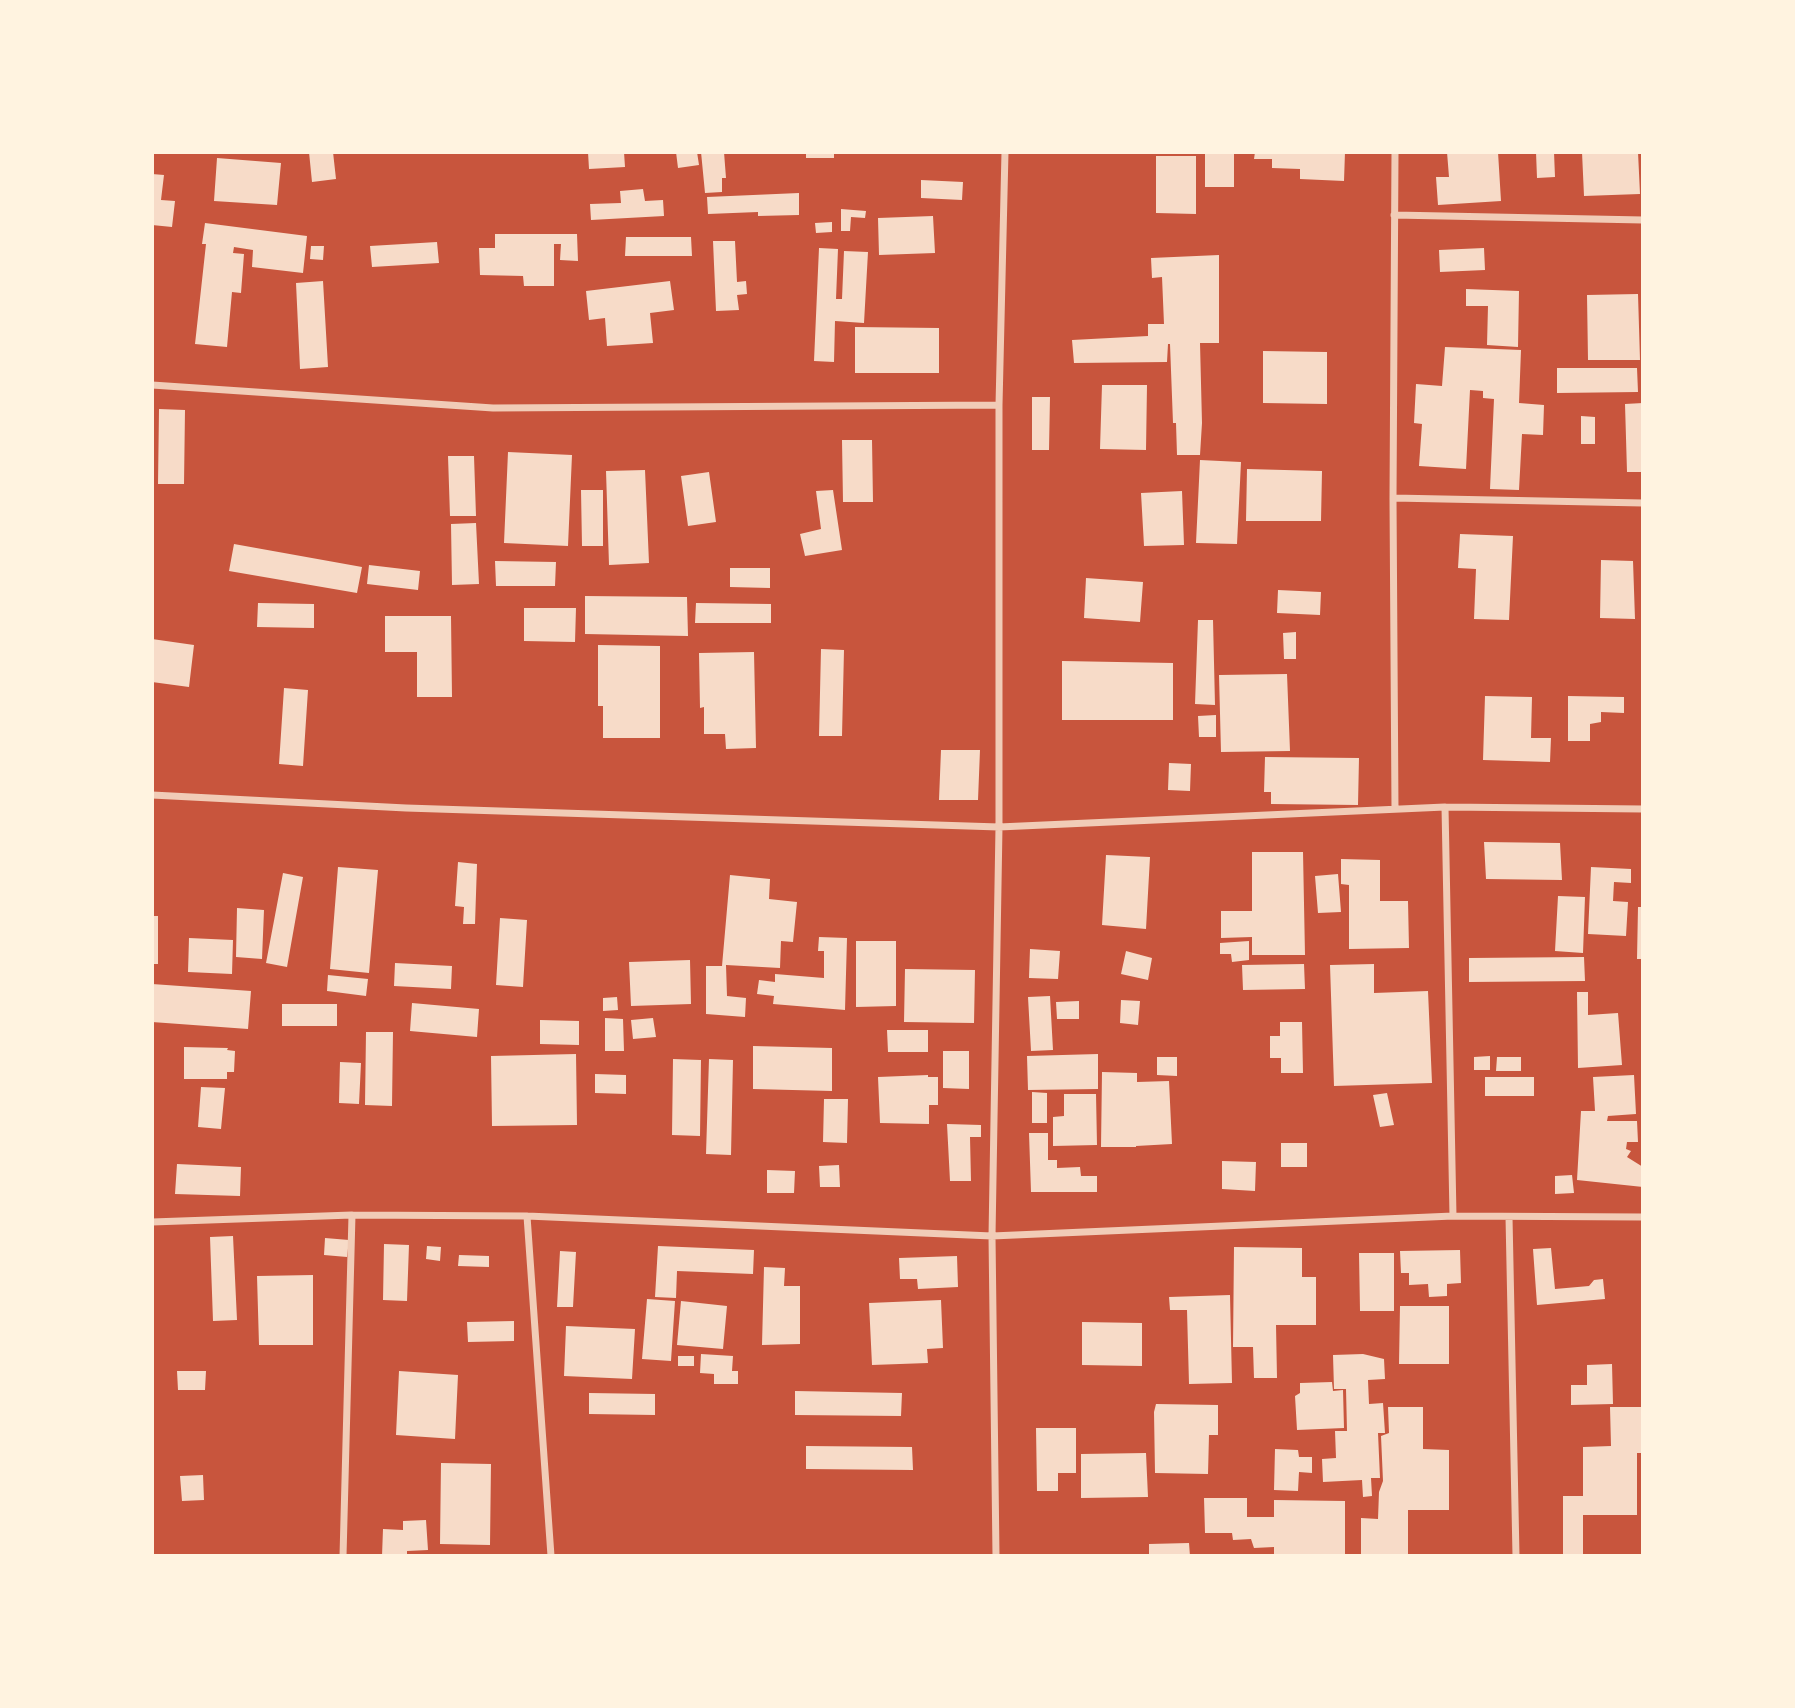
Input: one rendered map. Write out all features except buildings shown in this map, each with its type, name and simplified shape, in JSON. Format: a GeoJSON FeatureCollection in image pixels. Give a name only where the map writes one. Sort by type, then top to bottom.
{"type":"FeatureCollection","features":[{"type":"Feature","properties":{"kind":"street"},"geometry":{"type":"LineString","coordinates":[[996,1556],[992,1236],[999,827],[999,405],[1004,152]]}},
{"type":"Feature","properties":{"kind":"street"},"geometry":{"type":"LineString","coordinates":[[1395,152],[1395,809]]}},
{"type":"Feature","properties":{"kind":"street"},"geometry":{"type":"LineString","coordinates":[[1394,215],[1643,220]]}},
{"type":"Feature","properties":{"kind":"street"},"geometry":{"type":"LineString","coordinates":[[152,386],[493,408],[999,405]]}},
{"type":"Feature","properties":{"kind":"street"},"geometry":{"type":"LineString","coordinates":[[1393,498],[1643,503]]}},
{"type":"Feature","properties":{"kind":"street"},"geometry":{"type":"LineString","coordinates":[[152,795],[406,808],[999,827],[1445,807],[1643,809]]}},
{"type":"Feature","properties":{"kind":"street"},"geometry":{"type":"LineString","coordinates":[[1445,807],[1453,1216]]}},
{"type":"Feature","properties":{"kind":"street"},"geometry":{"type":"LineString","coordinates":[[343,1556],[352,1214]]}},
{"type":"Feature","properties":{"kind":"street"},"geometry":{"type":"LineString","coordinates":[[152,1222],[352,1214],[527,1216],[992,1236],[1453,1216],[1643,1217]]}},
{"type":"Feature","properties":{"kind":"street"},"geometry":{"type":"LineString","coordinates":[[527,1216],[551,1556]]}},
{"type":"Feature","properties":{"kind":"street"},"geometry":{"type":"LineString","coordinates":[[1509,1217],[1516,1556]]}}]}
